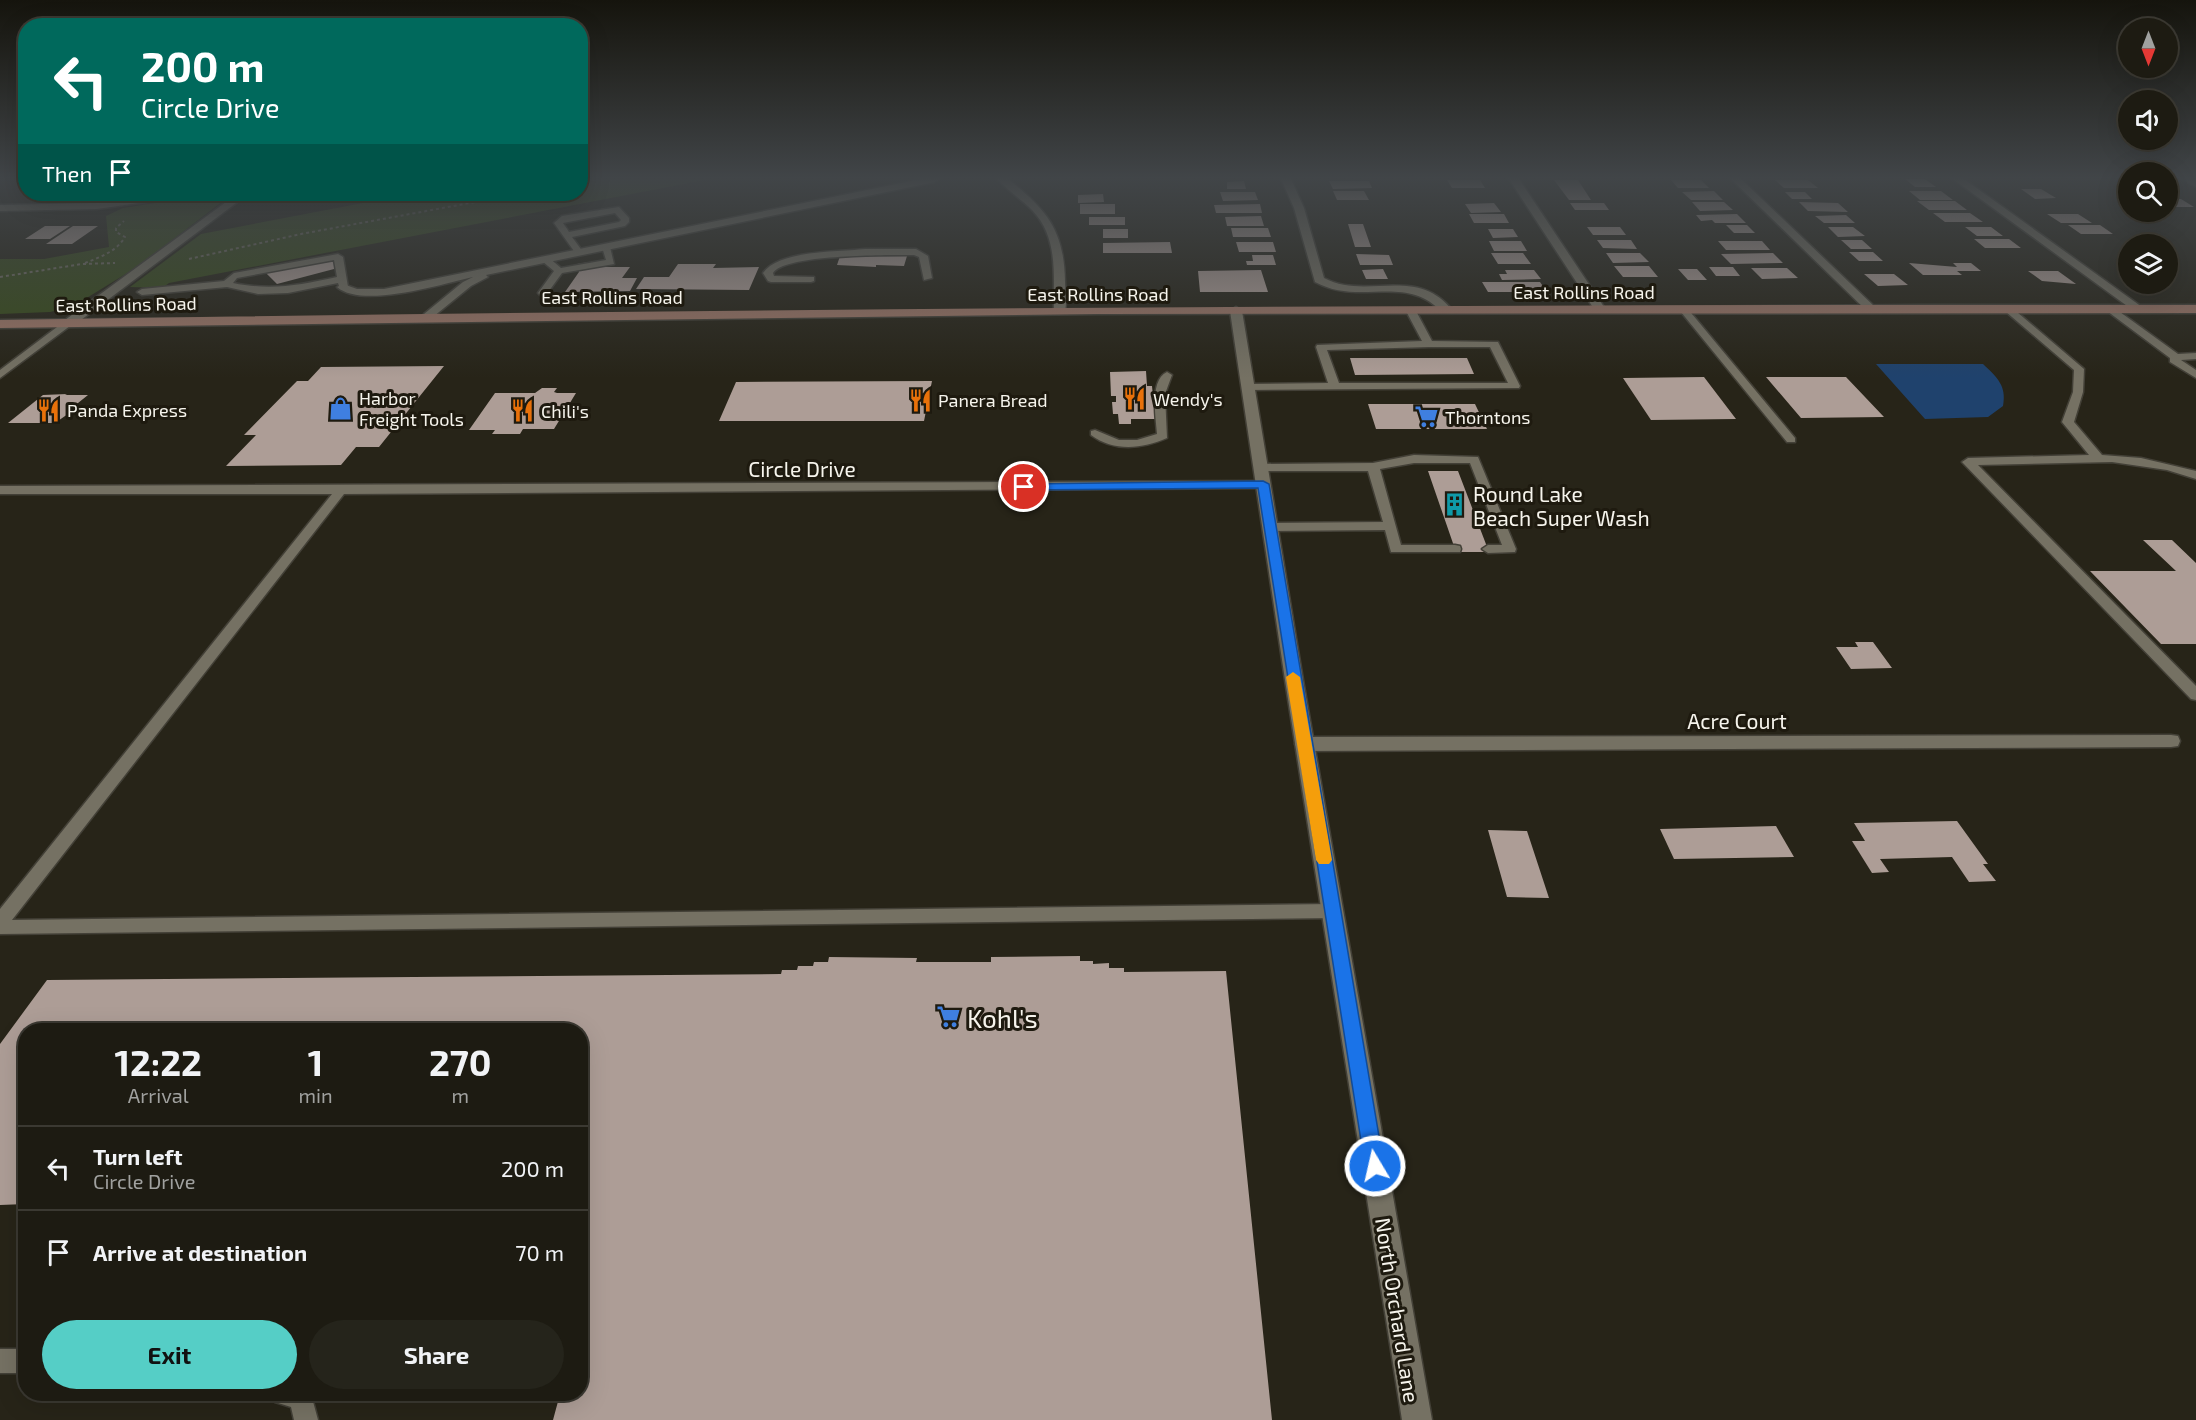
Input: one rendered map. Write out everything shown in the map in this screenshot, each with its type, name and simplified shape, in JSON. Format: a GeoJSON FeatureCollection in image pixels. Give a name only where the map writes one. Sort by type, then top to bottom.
{"type":"FeatureCollection","features":[{"type":"Feature","properties":{"kind":"main road","name":"East Rollins Road"},"geometry":{"type":"LineString","coordinates":[[0,324],[1060,311],[2196,309]]}},
{"type":"Feature","properties":{"kind":"street"},"geometry":{"type":"LineString","coordinates":[[69,323],[174,245]]}},
{"type":"Feature","properties":{"kind":"street"},"geometry":{"type":"LineString","coordinates":[[342,283],[356,292],[384,292],[614,245]]}},
{"type":"Feature","properties":{"kind":"street"},"geometry":{"type":"LineString","coordinates":[[1057,245],[1060,311]]}},
{"type":"Feature","properties":{"kind":"street"},"geometry":{"type":"LineString","coordinates":[[1309,245],[1319,280],[1336,288],[1404,288],[1424,292],[1439,299],[1448,310]]}},
{"type":"Feature","properties":{"kind":"street"},"geometry":{"type":"LineString","coordinates":[[1558,245],[1600,310]]}},
{"type":"Feature","properties":{"kind":"street"},"geometry":{"type":"LineString","coordinates":[[1805,245],[1871,309]]}},
{"type":"Feature","properties":{"kind":"street"},"geometry":{"type":"LineString","coordinates":[[2050,245],[2138,309]]}},
{"type":"Feature","properties":{"kind":"street"},"geometry":{"type":"LineString","coordinates":[[428,317],[467,284],[500,269]]}},
{"type":"Feature","properties":{"kind":"street","name":"North Orchard Lane"},"geometry":{"type":"LineString","coordinates":[[1236,311],[1304,744],[1417,1420]]}},
{"type":"Feature","properties":{"kind":"street","name":"Acre Court"},"geometry":{"type":"LineString","coordinates":[[1304,744],[2170,741]]}},
{"type":"Feature","properties":{"kind":"lane"},"geometry":{"type":"LineString","coordinates":[[574,245],[579,252]]}},
{"type":"Feature","properties":{"kind":"lane"},"geometry":{"type":"LineString","coordinates":[[543,293],[559,271],[611,262],[606,247]]}},
{"type":"Feature","properties":{"kind":"lane"},"geometry":{"type":"LineString","coordinates":[[811,279],[771,279],[768,273],[772,267],[786,260],[865,252],[916,252],[923,256],[927,278]]}},
{"type":"Feature","properties":{"kind":"lane"},"geometry":{"type":"LineString","coordinates":[[142,292],[227,284],[258,291],[288,290],[342,283],[338,257],[234,276],[227,284]]}},
{"type":"Feature","properties":{"kind":"lane"},"geometry":{"type":"LineString","coordinates":[[545,259],[559,271]]}},
{"type":"Feature","properties":{"kind":"lane"},"geometry":{"type":"LineString","coordinates":[[2008,309],[2079,369],[2078,392],[2068,422],[2098,458],[2091,459]]}},
{"type":"Feature","properties":{"kind":"lane"},"geometry":{"type":"LineString","coordinates":[[2110,309],[2176,357],[2196,356]]}},
{"type":"Feature","properties":{"kind":"lane"},"geometry":{"type":"LineString","coordinates":[[1683,310],[1791,440]]}},
{"type":"Feature","properties":{"kind":"lane"},"geometry":{"type":"LineString","coordinates":[[1411,311],[1429,344]]}},
{"type":"Feature","properties":{"kind":"lane"},"geometry":{"type":"LineString","coordinates":[[0,375],[69,323]]}},
{"type":"Feature","properties":{"kind":"lane"},"geometry":{"type":"LineString","coordinates":[[1248,387],[1515,386],[1494,344],[1322,347],[1334,385]]}},
{"type":"Feature","properties":{"kind":"lane"},"geometry":{"type":"LineString","coordinates":[[2176,357],[2174,360],[2196,375]]}},
{"type":"Feature","properties":{"kind":"lane"},"geometry":{"type":"LineString","coordinates":[[1095,433],[1101,439],[1130,444],[1153,441],[1163,436],[1160,394],[1167,375]]}},
{"type":"Feature","properties":{"kind":"lane"},"geometry":{"type":"LineString","coordinates":[[1261,467],[1373,467],[1414,459],[1474,459],[1506,539],[1486,544]]}},
{"type":"Feature","properties":{"kind":"lane"},"geometry":{"type":"LineString","coordinates":[[2196,475],[2170,465],[2091,459],[1968,462],[2196,695]]}},
{"type":"Feature","properties":{"kind":"lane"},"geometry":{"type":"LineString","coordinates":[[1373,467],[1396,549],[1453,544]]}},
{"type":"Feature","properties":{"kind":"lane","name":"Circle Drive"},"geometry":{"type":"LineString","coordinates":[[0,490],[1263,484]]}},
{"type":"Feature","properties":{"kind":"lane"},"geometry":{"type":"LineString","coordinates":[[0,922],[341,490]]}},
{"type":"Feature","properties":{"kind":"lane"},"geometry":{"type":"LineString","coordinates":[[1270,527],[1392,532]]}},
{"type":"Feature","properties":{"kind":"lane"},"geometry":{"type":"LineString","coordinates":[[0,927],[1333,911]]}},
{"type":"Feature","properties":{"kind":"lane"},"geometry":{"type":"LineString","coordinates":[[0,1361],[18,1361]]}},
{"type":"Feature","properties":{"kind":"lane"},"geometry":{"type":"LineString","coordinates":[[301,1401],[306,1420]]}},
{"type":"Feature","properties":{"kind":"path"},"geometry":{"type":"LineString","coordinates":[[82,264],[119,245]]}},
{"type":"Feature","properties":{"kind":"path"},"geometry":{"type":"LineString","coordinates":[[184,260],[250,245]]}},
{"type":"Feature","properties":{"kind":"path"},"geometry":{"type":"LineString","coordinates":[[0,278],[82,264],[117,263]]}},
{"type":"Feature","properties":{"kind":"green space"},"geometry":{"type":"Polygon","coordinates":[[[165,245],[137,267],[72,307],[50,312],[0,314],[0,259],[44,259],[109,247],[165,245]]]}},
{"type":"Feature","properties":{"kind":"green space"},"geometry":{"type":"Polygon","coordinates":[[[186,245],[365,245],[169,283],[162,288],[130,287],[186,245]]]}},
{"type":"Feature","properties":{"kind":"water"},"geometry":{"type":"Polygon","coordinates":[[[1876,364],[1983,364],[1997,378],[2002,387],[2003,406],[1988,417],[1925,419],[1876,364]]]}},
{"type":"Feature","properties":{"kind":"building"},"geometry":{"type":"Polygon","coordinates":[[[1103,245],[1171,245],[1172,253],[1103,253],[1103,245]]]}},
{"type":"Feature","properties":{"kind":"building"},"geometry":{"type":"Polygon","coordinates":[[[1237,245],[1274,245],[1276,252],[1239,252],[1237,245]]]}},
{"type":"Feature","properties":{"kind":"building"},"geometry":{"type":"Polygon","coordinates":[[[1354,245],[1371,247],[1355,247],[1354,245]]]}},
{"type":"Feature","properties":{"kind":"building"},"geometry":{"type":"Polygon","coordinates":[[[1491,245],[1524,245],[1527,251],[1494,251],[1491,245]]]}},
{"type":"Feature","properties":{"kind":"building"},"geometry":{"type":"Polygon","coordinates":[[[1601,245],[1635,245],[1637,249],[1603,248],[1601,245]]]}},
{"type":"Feature","properties":{"kind":"building"},"geometry":{"type":"Polygon","coordinates":[[[1722,245],[1766,245],[1770,250],[1726,250],[1722,245]]]}},
{"type":"Feature","properties":{"kind":"building"},"geometry":{"type":"Polygon","coordinates":[[[1847,245],[1868,245],[1872,249],[1851,249],[1847,245]]]}},
{"type":"Feature","properties":{"kind":"building"},"geometry":{"type":"Polygon","coordinates":[[[1982,245],[2017,245],[2021,248],[1985,248],[1982,245]]]}},
{"type":"Feature","properties":{"kind":"building"},"geometry":{"type":"Polygon","coordinates":[[[1849,252],[1873,252],[1883,261],[1859,261],[1849,252]]]}},
{"type":"Feature","properties":{"kind":"building"},"geometry":{"type":"Polygon","coordinates":[[[1491,253],[1523,253],[1531,264],[1498,264],[1491,253]]]}},
{"type":"Feature","properties":{"kind":"building"},"geometry":{"type":"Polygon","coordinates":[[[1606,253],[1640,253],[1649,262],[1613,263],[1606,253]]]}},
{"type":"Feature","properties":{"kind":"building"},"geometry":{"type":"Polygon","coordinates":[[[1773,253],[1783,263],[1731,264],[1721,254],[1773,253]]]}},
{"type":"Feature","properties":{"kind":"building"},"geometry":{"type":"Polygon","coordinates":[[[1356,254],[1389,255],[1393,265],[1360,265],[1356,254]]]}},
{"type":"Feature","properties":{"kind":"building"},"geometry":{"type":"Polygon","coordinates":[[[1252,255],[1273,255],[1276,265],[1247,265],[1246,261],[1253,261],[1252,255]]]}},
{"type":"Feature","properties":{"kind":"building"},"geometry":{"type":"Polygon","coordinates":[[[840,256],[907,256],[904,266],[876,265],[876,267],[837,265],[840,256]]]}},
{"type":"Feature","properties":{"kind":"building"},"geometry":{"type":"Polygon","coordinates":[[[334,257],[334,269],[277,284],[265,272],[334,257]]]}},
{"type":"Feature","properties":{"kind":"building"},"geometry":{"type":"Polygon","coordinates":[[[589,262],[591,267],[630,267],[622,278],[637,278],[630,291],[565,292],[579,272],[577,264],[589,262]]]}},
{"type":"Feature","properties":{"kind":"building"},"geometry":{"type":"Polygon","coordinates":[[[1909,263],[1957,267],[1953,263],[1971,263],[1981,271],[1957,271],[1962,275],[1923,275],[1909,263]]]}},
{"type":"Feature","properties":{"kind":"building"},"geometry":{"type":"Polygon","coordinates":[[[678,264],[716,264],[713,268],[759,267],[749,290],[636,289],[644,277],[669,277],[678,264]]]}},
{"type":"Feature","properties":{"kind":"building"},"geometry":{"type":"Polygon","coordinates":[[[1614,266],[1649,266],[1658,277],[1623,277],[1614,266]]]}},
{"type":"Feature","properties":{"kind":"building"},"geometry":{"type":"Polygon","coordinates":[[[1709,267],[1733,267],[1740,276],[1716,276],[1709,267]]]}},
{"type":"Feature","properties":{"kind":"building"},"geometry":{"type":"Polygon","coordinates":[[[1751,268],[1787,268],[1798,278],[1762,279],[1751,268]]]}},
{"type":"Feature","properties":{"kind":"building"},"geometry":{"type":"Polygon","coordinates":[[[1383,269],[1388,279],[1366,279],[1362,270],[1383,269]]]}},
{"type":"Feature","properties":{"kind":"building"},"geometry":{"type":"Polygon","coordinates":[[[1678,269],[1697,269],[1707,280],[1688,280],[1678,269]]]}},
{"type":"Feature","properties":{"kind":"building"},"geometry":{"type":"Polygon","coordinates":[[[1261,270],[1268,292],[1200,292],[1198,271],[1261,270]]]}},
{"type":"Feature","properties":{"kind":"building"},"geometry":{"type":"Polygon","coordinates":[[[1505,270],[1534,270],[1541,279],[1502,280],[1499,274],[1507,274],[1505,270]]]}},
{"type":"Feature","properties":{"kind":"building"},"geometry":{"type":"Polygon","coordinates":[[[2028,271],[2058,271],[2076,284],[2042,281],[2028,271]]]}},
{"type":"Feature","properties":{"kind":"building"},"geometry":{"type":"Polygon","coordinates":[[[1864,274],[1894,274],[1908,285],[1878,286],[1864,274]]]}},
{"type":"Feature","properties":{"kind":"building"},"geometry":{"type":"Polygon","coordinates":[[[1482,282],[1540,282],[1547,292],[1488,292],[1482,282]]]}},
{"type":"Feature","properties":{"kind":"building","name":"Thorntons"},"geometry":{"type":"Polygon","coordinates":[[[1350,358],[1467,358],[1474,374],[1355,375],[1350,358]]]}},
{"type":"Feature","properties":{"kind":"building","name":"Harbor Freight Tools"},"geometry":{"type":"Polygon","coordinates":[[[444,366],[379,447],[356,447],[341,465],[226,466],[256,435],[244,435],[297,381],[308,381],[321,367],[444,366]]]}},
{"type":"Feature","properties":{"kind":"building","name":"Wendy's"},"geometry":{"type":"Polygon","coordinates":[[[1146,371],[1147,386],[1152,386],[1155,419],[1131,419],[1131,424],[1119,424],[1118,414],[1113,414],[1112,402],[1116,402],[1116,396],[1111,396],[1110,372],[1146,371]]]}},
{"type":"Feature","properties":{"kind":"building"},"geometry":{"type":"Polygon","coordinates":[[[1704,377],[1736,419],[1651,420],[1623,378],[1704,377]]]}},
{"type":"Feature","properties":{"kind":"building"},"geometry":{"type":"Polygon","coordinates":[[[1766,377],[1846,377],[1884,417],[1801,418],[1766,377]]]}},
{"type":"Feature","properties":{"kind":"building"},"geometry":{"type":"Polygon","coordinates":[[[932,381],[924,421],[719,421],[736,382],[932,381]]]}},
{"type":"Feature","properties":{"kind":"building","name":"Chili's"},"geometry":{"type":"Polygon","coordinates":[[[542,388],[557,388],[554,392],[557,393],[576,393],[554,429],[523,429],[520,434],[492,434],[495,430],[469,430],[495,393],[535,393],[542,388]]]}},
{"type":"Feature","properties":{"kind":"building","name":"Panda Express"},"geometry":{"type":"Polygon","coordinates":[[[67,394],[65,395],[88,395],[73,407],[78,407],[55,423],[8,423],[43,395],[67,394]]]}},
{"type":"Feature","properties":{"kind":"building","name":"Thorntons"},"geometry":{"type":"Polygon","coordinates":[[[1368,404],[1475,404],[1487,429],[1376,429],[1368,404]]]}},
{"type":"Feature","properties":{"kind":"building","name":"Round Lake Beach Super Wash"},"geometry":{"type":"Polygon","coordinates":[[[1428,471],[1458,471],[1489,552],[1456,552],[1428,471]]]}},
{"type":"Feature","properties":{"kind":"building"},"geometry":{"type":"Polygon","coordinates":[[[2143,540],[2172,540],[2196,563],[2196,644],[2161,644],[2090,571],[2176,571],[2143,540]]]}},
{"type":"Feature","properties":{"kind":"building"},"geometry":{"type":"Polygon","coordinates":[[[1855,642],[1873,642],[1892,668],[1851,669],[1836,647],[1858,647],[1855,642]]]}},
{"type":"Feature","properties":{"kind":"building"},"geometry":{"type":"Polygon","coordinates":[[[1957,821],[1988,864],[1983,864],[1996,881],[1969,882],[1952,857],[1880,859],[1889,872],[1872,873],[1852,841],[1865,841],[1854,823],[1957,821]]]}},
{"type":"Feature","properties":{"kind":"building"},"geometry":{"type":"Polygon","coordinates":[[[1776,826],[1794,857],[1674,859],[1660,829],[1776,826]]]}},
{"type":"Feature","properties":{"kind":"building"},"geometry":{"type":"Polygon","coordinates":[[[1488,830],[1527,831],[1549,898],[1507,897],[1488,830]]]}},
{"type":"Feature","properties":{"kind":"building"},"geometry":{"type":"Polygon","coordinates":[[[1080,956],[1080,961],[1093,961],[1093,964],[1109,963],[1109,968],[1124,968],[1124,972],[1226,971],[1272,1420],[553,1420],[558,1401],[588,1401],[588,1023],[18,1023],[18,1204],[0,1205],[0,1044],[47,980],[781,974],[782,970],[797,970],[798,966],[813,966],[814,962],[828,962],[829,957],[917,958],[916,962],[991,962],[991,957],[1080,956]]]}},
{"type":"Feature","properties":{"kind":"slow traffic"},"geometry":{"type":"LineString","coordinates":[[1293,677],[1324,860]]}},
{"type":"Feature","properties":{"kind":"place","name":"Wendy's"},"geometry":{"type":"Point","coordinates":[1135,399]}},
{"type":"Feature","properties":{"kind":"place","name":"Panera Bread"},"geometry":{"type":"Point","coordinates":[920,400]}},
{"type":"Feature","properties":{"kind":"place","name":"Harbor Freight Tools"},"geometry":{"type":"Point","coordinates":[341,408]}},
{"type":"Feature","properties":{"kind":"place","name":"Panda Express"},"geometry":{"type":"Point","coordinates":[49,410]}},
{"type":"Feature","properties":{"kind":"place","name":"Chili's"},"geometry":{"type":"Point","coordinates":[523,411]}},
{"type":"Feature","properties":{"kind":"place","name":"Thorntons"},"geometry":{"type":"Point","coordinates":[1427,417]}},
{"type":"Feature","properties":{"kind":"place","name":"Round Lake Beach Super Wash"},"geometry":{"type":"Point","coordinates":[1455,505]}},
{"type":"Feature","properties":{"kind":"place","name":"Kohl's"},"geometry":{"type":"Point","coordinates":[949,1017]}},
{"type":"Feature","properties":{"kind":"route"},"geometry":{"type":"LineString","coordinates":[[1024,487],[1263,484],[1375,1166]]}}]}
